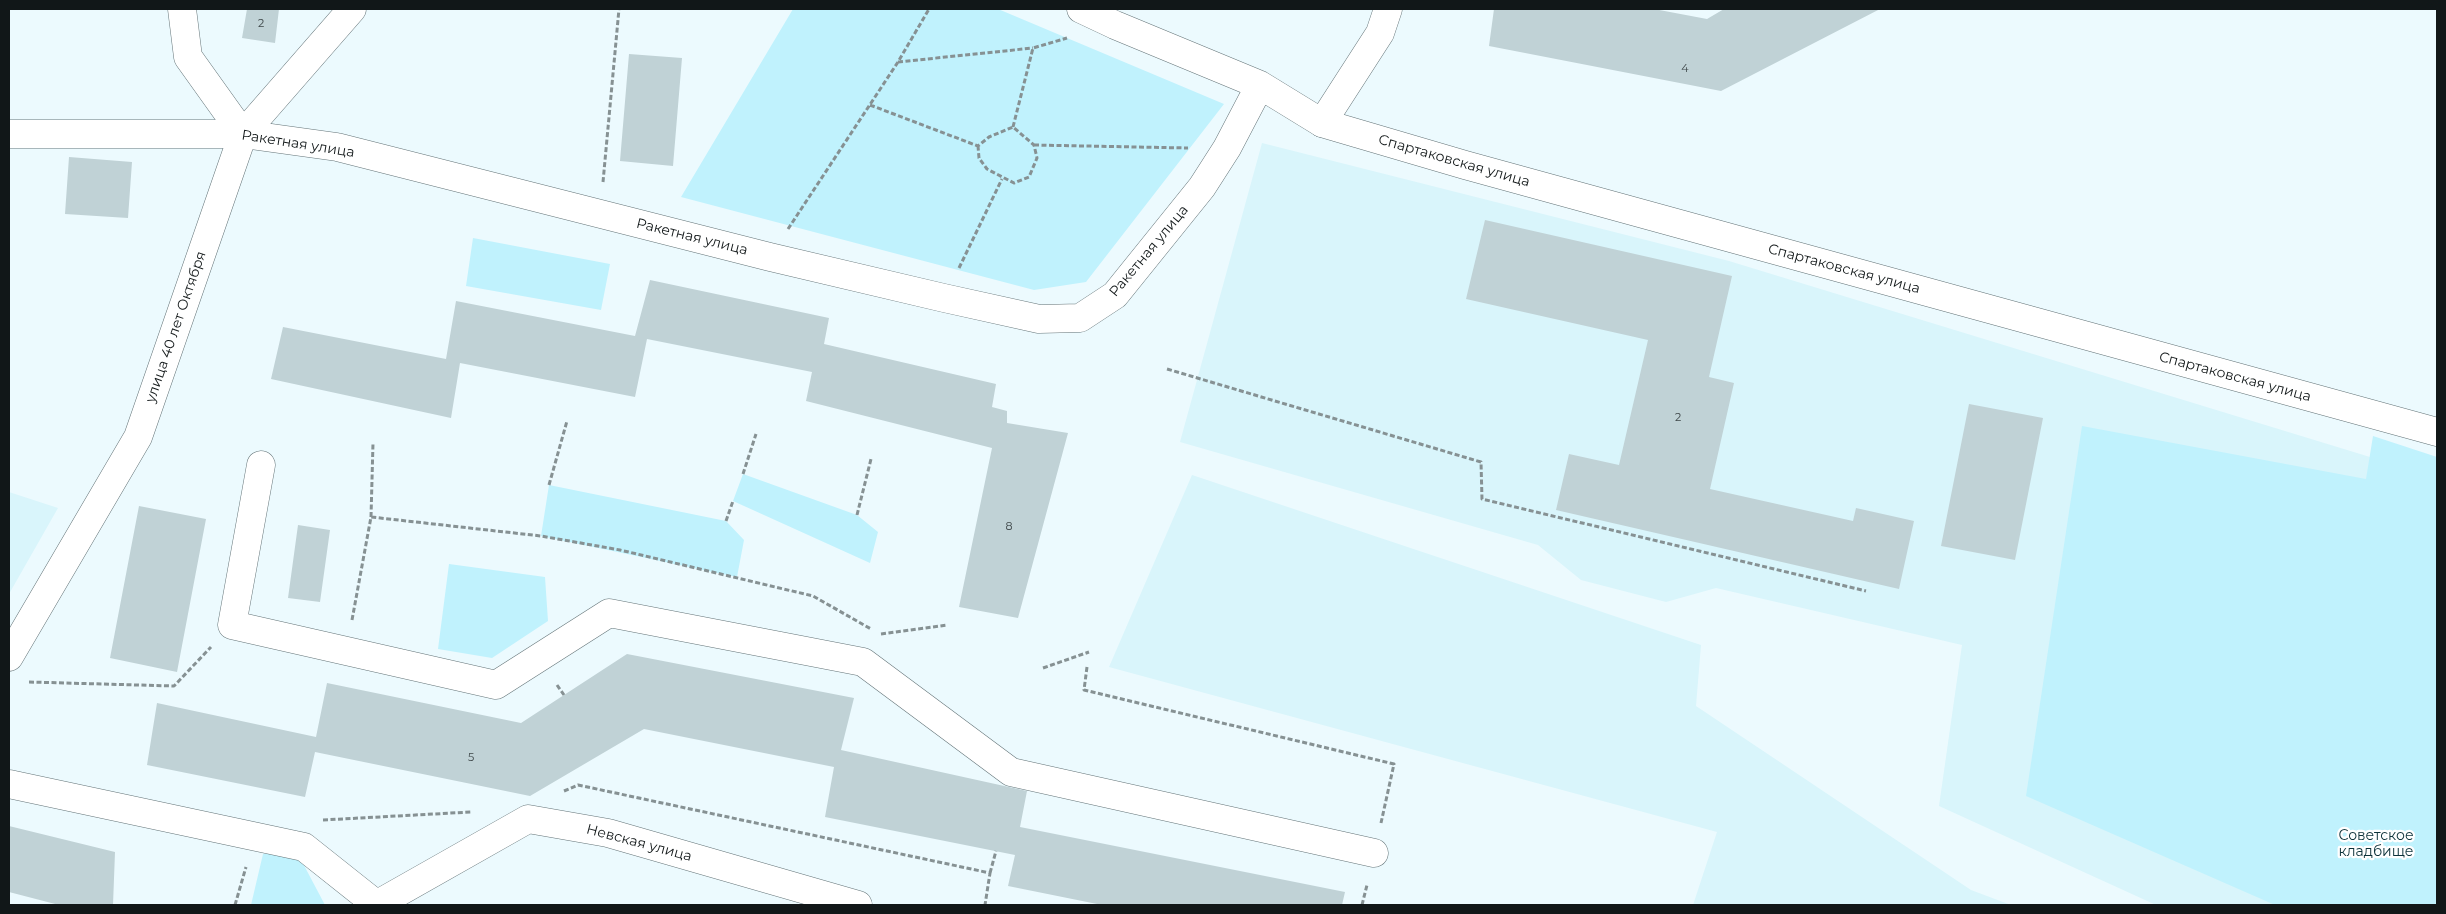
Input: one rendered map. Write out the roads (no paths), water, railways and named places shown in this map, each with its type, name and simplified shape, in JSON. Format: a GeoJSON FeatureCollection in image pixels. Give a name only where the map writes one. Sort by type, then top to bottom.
{"type":"FeatureCollection","features":[{"type":"Feature","properties":{"kind":"main road"},"geometry":{"type":"LineString","coordinates":[[182,9],[188,57],[242,134]]}},
{"type":"Feature","properties":{"kind":"main road","name":"улица 40 лет Октября"},"geometry":{"type":"LineString","coordinates":[[9,656],[138,437],[242,134],[352,9]]}},
{"type":"Feature","properties":{"kind":"main road","name":"Спартаковская улица"},"geometry":{"type":"LineString","coordinates":[[1081,9],[1260,85],[1322,123],[1465,165],[2437,432]]}},
{"type":"Feature","properties":{"kind":"main road"},"geometry":{"type":"LineString","coordinates":[[1322,123],[1380,33],[1388,9]]}},
{"type":"Feature","properties":{"kind":"main road","name":"Ракетная улица"},"geometry":{"type":"LineString","coordinates":[[9,134],[242,134],[337,147],[770,257],[944,298],[1039,319],[1080,318],[1115,295],[1202,187],[1227,148],[1260,85]]}},
{"type":"Feature","properties":{"kind":"main road"},"geometry":{"type":"LineString","coordinates":[[261,466],[232,625],[496,685],[610,613],[843,658],[863,662],[1011,772],[1374,853]]}},
{"type":"Feature","properties":{"kind":"main road"},"geometry":{"type":"LineString","coordinates":[[9,784],[304,847],[377,905]]}},
{"type":"Feature","properties":{"kind":"main road","name":"Невская улица"},"geometry":{"type":"LineString","coordinates":[[377,905],[528,819],[608,833],[858,905]]}},
{"type":"Feature","properties":{"kind":"park label","name":"Советское кладбище"},"geometry":{"type":"Point","coordinates":[2376,844]}}]}
